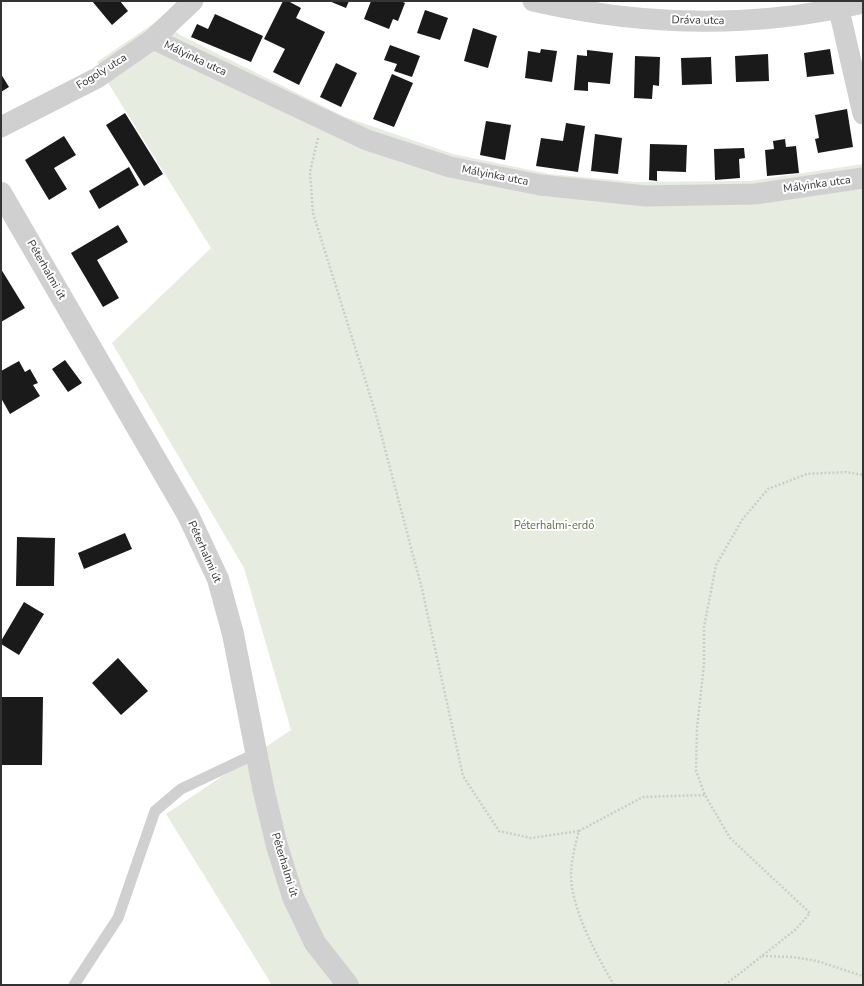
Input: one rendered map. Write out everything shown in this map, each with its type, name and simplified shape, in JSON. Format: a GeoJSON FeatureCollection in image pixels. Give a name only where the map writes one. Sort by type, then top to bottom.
{"type":"FeatureCollection","features":[{"type":"Feature","properties":{"kind":"street","name":"Fogoly utca"},"geometry":{"type":"LineString","coordinates":[[1,127],[97,78],[153,39],[193,1]]}},
{"type":"Feature","properties":{"kind":"street","name":"Dráva utca"},"geometry":{"type":"LineString","coordinates":[[533,1],[593,12],[683,22],[718,22],[761,19],[838,5],[863,3]]}},
{"type":"Feature","properties":{"kind":"street"},"geometry":{"type":"LineString","coordinates":[[838,5],[863,114]]}},
{"type":"Feature","properties":{"kind":"street","name":"Mályinka utca"},"geometry":{"type":"LineString","coordinates":[[153,39],[367,140],[450,167],[540,185],[646,196],[755,194],[863,178]]}},
{"type":"Feature","properties":{"kind":"street","name":"Péterhalmi út"},"geometry":{"type":"LineString","coordinates":[[1,193],[188,515],[218,579],[233,634],[256,753],[277,846],[293,897],[315,943],[348,985]]}},
{"type":"Feature","properties":{"kind":"lane"},"geometry":{"type":"LineString","coordinates":[[74,985],[118,918],[155,811],[181,789],[256,753]]}},
{"type":"Feature","properties":{"kind":"path"},"geometry":{"type":"LineString","coordinates":[[322,119],[310,172],[313,213],[375,411],[422,589],[463,776],[499,831],[531,838],[579,831],[643,797],[705,795]]}},
{"type":"Feature","properties":{"kind":"path"},"geometry":{"type":"LineString","coordinates":[[725,985],[795,930],[810,913],[730,838],[705,795],[696,771],[697,728],[704,664],[704,627],[716,565],[742,520],[768,489],[807,474],[846,472],[863,475]]}},
{"type":"Feature","properties":{"kind":"path"},"geometry":{"type":"LineString","coordinates":[[579,831],[575,846],[571,877],[578,912],[595,952],[614,985]]}},
{"type":"Feature","properties":{"kind":"path"},"geometry":{"type":"LineString","coordinates":[[762,956],[793,956],[817,961],[863,976]]}},
{"type":"Feature","properties":{"kind":"green space","name":"Péterhalmi-erdő"},"geometry":{"type":"Polygon","coordinates":[[[160,19],[180,35],[345,117],[453,154],[549,174],[636,182],[750,181],[863,164],[863,985],[272,985],[166,814],[291,730],[244,568],[112,343],[211,248],[110,86],[97,62],[160,19]]]}},
{"type":"Feature","properties":{"kind":"building"},"geometry":{"type":"Polygon","coordinates":[[[92,1],[120,1],[128,11],[112,25],[92,1]]]}},
{"type":"Feature","properties":{"kind":"building"},"geometry":{"type":"Polygon","coordinates":[[[283,1],[288,1],[301,8],[296,18],[325,32],[299,85],[273,72],[285,49],[264,39],[283,1]]]}},
{"type":"Feature","properties":{"kind":"building"},"geometry":{"type":"Polygon","coordinates":[[[329,1],[349,1],[346,8],[329,1]]]}},
{"type":"Feature","properties":{"kind":"building"},"geometry":{"type":"Polygon","coordinates":[[[371,1],[401,1],[405,3],[398,21],[393,19],[389,29],[364,19],[371,1]]]}},
{"type":"Feature","properties":{"kind":"building"},"geometry":{"type":"Polygon","coordinates":[[[425,10],[448,18],[440,40],[417,33],[425,10]]]}},
{"type":"Feature","properties":{"kind":"building"},"geometry":{"type":"Polygon","coordinates":[[[215,14],[263,36],[251,62],[191,37],[197,24],[208,29],[215,14]]]}},
{"type":"Feature","properties":{"kind":"building"},"geometry":{"type":"Polygon","coordinates":[[[473,28],[497,36],[488,68],[464,61],[473,28]]]}},
{"type":"Feature","properties":{"kind":"building"},"geometry":{"type":"Polygon","coordinates":[[[390,45],[420,56],[412,77],[394,71],[397,64],[384,60],[390,45]]]}},
{"type":"Feature","properties":{"kind":"building"},"geometry":{"type":"Polygon","coordinates":[[[541,49],[557,51],[552,82],[525,78],[528,51],[540,53],[541,49]]]}},
{"type":"Feature","properties":{"kind":"building"},"geometry":{"type":"Polygon","coordinates":[[[830,49],[834,74],[807,77],[804,53],[830,49]]]}},
{"type":"Feature","properties":{"kind":"building"},"geometry":{"type":"Polygon","coordinates":[[[587,50],[613,53],[610,84],[588,82],[588,91],[574,90],[577,55],[587,56],[587,50]]]}},
{"type":"Feature","properties":{"kind":"building"},"geometry":{"type":"Polygon","coordinates":[[[768,54],[769,81],[736,82],[735,56],[768,54]]]}},
{"type":"Feature","properties":{"kind":"building"},"geometry":{"type":"Polygon","coordinates":[[[635,56],[660,57],[659,86],[653,85],[652,99],[634,98],[635,56]]]}},
{"type":"Feature","properties":{"kind":"building"},"geometry":{"type":"Polygon","coordinates":[[[711,57],[712,84],[682,85],[681,58],[711,57]]]}},
{"type":"Feature","properties":{"kind":"building"},"geometry":{"type":"Polygon","coordinates":[[[336,63],[357,73],[341,107],[320,97],[336,63]]]}},
{"type":"Feature","properties":{"kind":"building"},"geometry":{"type":"Polygon","coordinates":[[[1,74],[9,87],[1,92],[1,74]]]}},
{"type":"Feature","properties":{"kind":"building"},"geometry":{"type":"Polygon","coordinates":[[[392,74],[413,83],[394,127],[373,119],[392,74]]]}},
{"type":"Feature","properties":{"kind":"building"},"geometry":{"type":"Polygon","coordinates":[[[847,109],[853,147],[818,153],[815,139],[819,138],[815,115],[847,109]]]}},
{"type":"Feature","properties":{"kind":"building"},"geometry":{"type":"Polygon","coordinates":[[[125,113],[163,174],[144,186],[106,125],[125,113]]]}},
{"type":"Feature","properties":{"kind":"building"},"geometry":{"type":"Polygon","coordinates":[[[486,121],[511,125],[505,160],[480,155],[486,121]]]}},
{"type":"Feature","properties":{"kind":"building"},"geometry":{"type":"Polygon","coordinates":[[[566,123],[585,126],[578,172],[536,166],[541,138],[563,141],[566,123]]]}},
{"type":"Feature","properties":{"kind":"building"},"geometry":{"type":"Polygon","coordinates":[[[595,134],[622,138],[618,174],[591,171],[595,134]]]}},
{"type":"Feature","properties":{"kind":"building"},"geometry":{"type":"Polygon","coordinates":[[[64,136],[76,155],[54,168],[67,189],[49,200],[25,160],[64,136]]]}},
{"type":"Feature","properties":{"kind":"building"},"geometry":{"type":"Polygon","coordinates":[[[785,139],[786,147],[796,146],[799,173],[767,176],[765,150],[774,149],[773,141],[785,139]]]}},
{"type":"Feature","properties":{"kind":"building"},"geometry":{"type":"Polygon","coordinates":[[[650,144],[687,145],[686,172],[657,171],[657,181],[649,180],[650,144]]]}},
{"type":"Feature","properties":{"kind":"building"},"geometry":{"type":"Polygon","coordinates":[[[744,148],[745,158],[739,159],[740,178],[715,180],[714,149],[744,148]]]}},
{"type":"Feature","properties":{"kind":"building"},"geometry":{"type":"Polygon","coordinates":[[[129,167],[139,185],[99,209],[89,191],[129,167]]]}},
{"type":"Feature","properties":{"kind":"building"},"geometry":{"type":"Polygon","coordinates":[[[118,225],[128,242],[97,260],[119,298],[103,307],[71,253],[118,225]]]}},
{"type":"Feature","properties":{"kind":"building"},"geometry":{"type":"Polygon","coordinates":[[[1,269],[25,308],[1,322],[1,269]]]}},
{"type":"Feature","properties":{"kind":"building"},"geometry":{"type":"Polygon","coordinates":[[[65,360],[82,383],[68,392],[52,369],[65,360]]]}},
{"type":"Feature","properties":{"kind":"building"},"geometry":{"type":"Polygon","coordinates":[[[19,361],[25,372],[30,369],[38,383],[33,385],[40,396],[10,414],[1,398],[1,371],[19,361]]]}},
{"type":"Feature","properties":{"kind":"building"},"geometry":{"type":"Polygon","coordinates":[[[125,533],[132,549],[84,569],[78,553],[125,533]]]}},
{"type":"Feature","properties":{"kind":"building"},"geometry":{"type":"Polygon","coordinates":[[[17,537],[55,538],[54,586],[16,586],[17,537]]]}},
{"type":"Feature","properties":{"kind":"building"},"geometry":{"type":"Polygon","coordinates":[[[24,602],[44,614],[19,655],[1,644],[1,641],[24,602]]]}},
{"type":"Feature","properties":{"kind":"building"},"geometry":{"type":"Polygon","coordinates":[[[118,658],[148,691],[121,715],[92,683],[118,658]]]}},
{"type":"Feature","properties":{"kind":"building"},"geometry":{"type":"Polygon","coordinates":[[[1,697],[43,697],[42,765],[1,765],[1,697]]]}}]}
